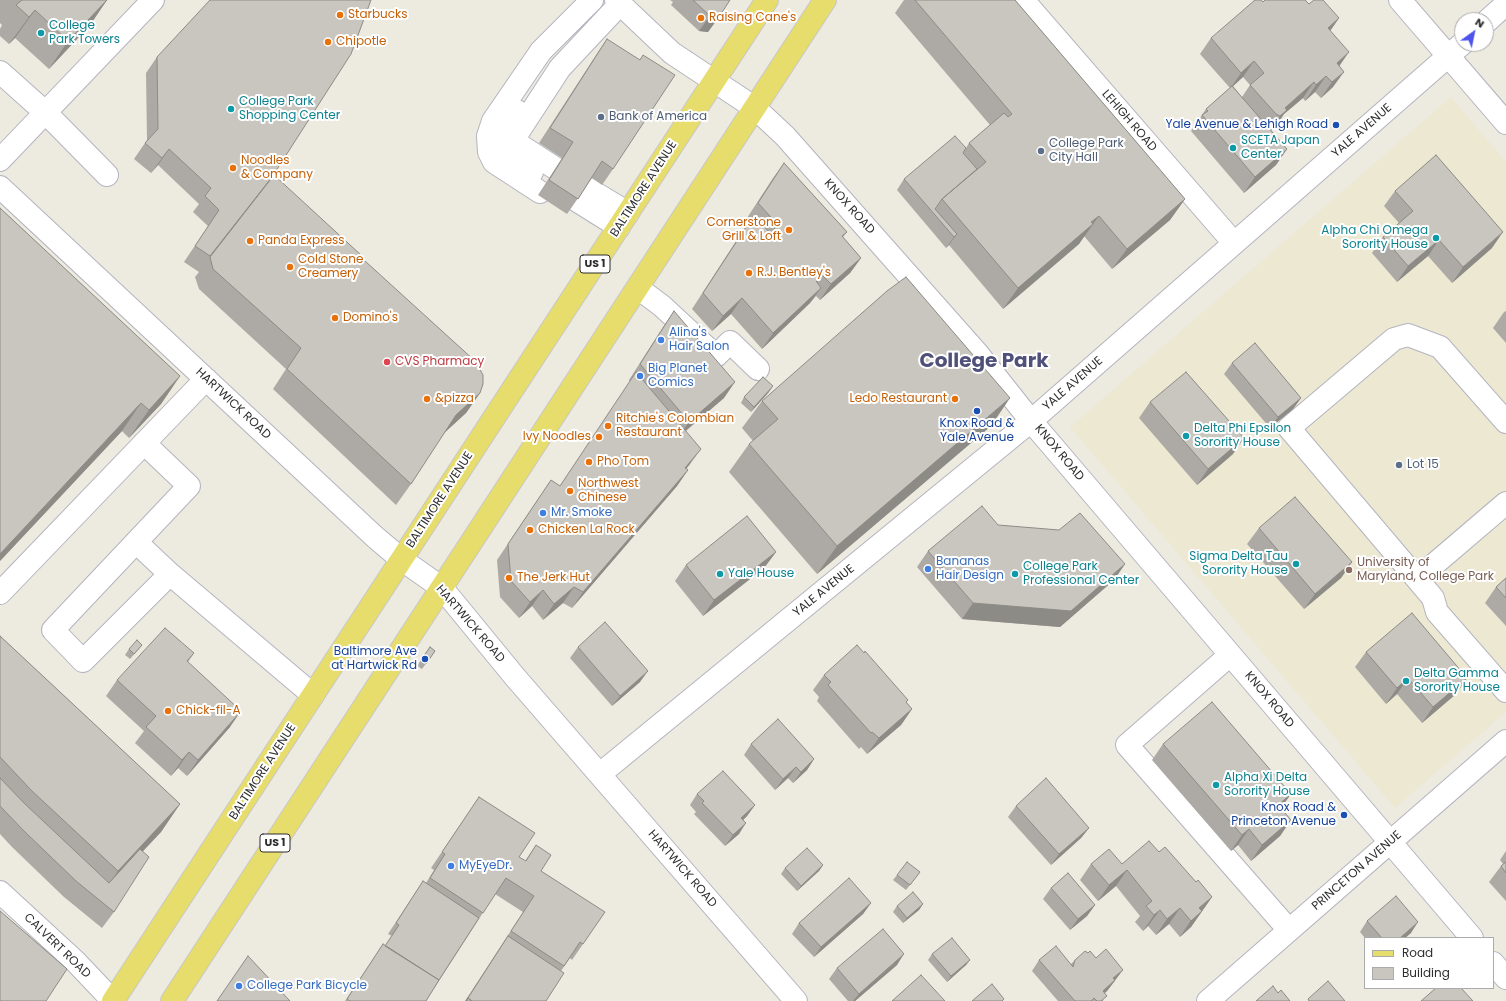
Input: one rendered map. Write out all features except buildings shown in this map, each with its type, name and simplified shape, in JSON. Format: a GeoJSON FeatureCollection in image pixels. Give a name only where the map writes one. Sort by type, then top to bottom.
{"type":"FeatureCollection","features":[{"type":"Feature","properties":{"kind":"main road","name":"BALTIMORE AVENUE"},"geometry":{"type":"LineString","coordinates":[[113,1001],[768,0]]}},
{"type":"Feature","properties":{"kind":"main road","name":"US 1"},"geometry":{"type":"LineString","coordinates":[[172,1001],[825,0]]}},
{"type":"Feature","properties":{"kind":"street"},"geometry":{"type":"LineString","coordinates":[[0,160],[153,0]]}},
{"type":"Feature","properties":{"kind":"street"},"geometry":{"type":"LineString","coordinates":[[592,0],[541,51],[493,121],[488,136],[489,152],[494,162],[547,181],[518,144],[517,134],[560,68],[621,3]]}},
{"type":"Feature","properties":{"kind":"street","name":"LEHIGH ROAD"},"geometry":{"type":"LineString","coordinates":[[1023,0],[1234,243]]}},
{"type":"Feature","properties":{"kind":"street"},"geometry":{"type":"LineString","coordinates":[[1400,0],[1454,49]]}},
{"type":"Feature","properties":{"kind":"street","name":"KNOX ROAD"},"geometry":{"type":"LineString","coordinates":[[621,3],[672,53],[755,108],[785,136],[901,264],[978,354],[1031,421],[1389,843],[1471,937]]}},
{"type":"Feature","properties":{"kind":"street"},"geometry":{"type":"LineString","coordinates":[[1494,15],[1506,4]]}},
{"type":"Feature","properties":{"kind":"street","name":"YALE AVENUE"},"geometry":{"type":"LineString","coordinates":[[600,774],[922,498],[1031,421],[1454,51]]}},
{"type":"Feature","properties":{"kind":"street"},"geometry":{"type":"LineString","coordinates":[[1456,52],[1506,123]]}},
{"type":"Feature","properties":{"kind":"street"},"geometry":{"type":"LineString","coordinates":[[0,72],[46,113],[107,175]]}},
{"type":"Feature","properties":{"kind":"street","name":"HARTWICK ROAD"},"geometry":{"type":"LineString","coordinates":[[0,187],[375,537],[401,559],[442,588],[796,1001]]}},
{"type":"Feature","properties":{"kind":"street"},"geometry":{"type":"LineString","coordinates":[[619,226],[576,200],[619,226]]}},
{"type":"Feature","properties":{"kind":"street"},"geometry":{"type":"LineString","coordinates":[[638,288],[662,306],[716,356],[730,342],[758,369]]}},
{"type":"Feature","properties":{"kind":"street"},"geometry":{"type":"LineString","coordinates":[[1506,422],[1440,346],[1408,335],[1394,339],[1289,428],[1433,598],[1437,612],[1506,691]]}},
{"type":"Feature","properties":{"kind":"street"},"geometry":{"type":"LineString","coordinates":[[0,593],[206,379]]}},
{"type":"Feature","properties":{"kind":"street"},"geometry":{"type":"LineString","coordinates":[[144,443],[188,486],[52,630],[83,661],[170,574]]}},
{"type":"Feature","properties":{"kind":"street"},"geometry":{"type":"LineString","coordinates":[[1417,579],[1506,503]]}},
{"type":"Feature","properties":{"kind":"street"},"geometry":{"type":"LineString","coordinates":[[136,542],[170,574],[313,695]]}},
{"type":"Feature","properties":{"kind":"street"},"geometry":{"type":"LineString","coordinates":[[1230,655],[1127,745],[1289,930]]}},
{"type":"Feature","properties":{"kind":"street","name":"PRINCETON AVENUE"},"geometry":{"type":"LineString","coordinates":[[1208,1001],[1506,742]]}},
{"type":"Feature","properties":{"kind":"street","name":"CALVERT ROAD"},"geometry":{"type":"LineString","coordinates":[[0,892],[75,961],[113,1001]]}},
{"type":"Feature","properties":{"kind":"street"},"geometry":{"type":"LineString","coordinates":[[1494,964],[1506,978]]}},
{"type":"Feature","properties":{"kind":"shaded area","name":"University of Maryland, College Park"},"geometry":{"type":"Polygon","coordinates":[[[1451,97],[1506,162],[1506,712],[1395,808],[1070,427],[1451,97]]]}},
{"type":"Feature","properties":{"kind":"place","name":"Starbucks"},"geometry":{"type":"Point","coordinates":[340,15]}},
{"type":"Feature","properties":{"kind":"place","name":"Raising Cane's"},"geometry":{"type":"Point","coordinates":[701,18]}},
{"type":"Feature","properties":{"kind":"place","name":"College Park Towers"},"geometry":{"type":"Point","coordinates":[41,33]}},
{"type":"Feature","properties":{"kind":"place","name":"Chipotle"},"geometry":{"type":"Point","coordinates":[328,42]}},
{"type":"Feature","properties":{"kind":"place","name":"College Park Shopping Center"},"geometry":{"type":"Point","coordinates":[231,109]}},
{"type":"Feature","properties":{"kind":"place","name":"Bank of America"},"geometry":{"type":"Point","coordinates":[601,117]}},
{"type":"Feature","properties":{"kind":"place","name":"Yale Avenue & Lehigh Road"},"geometry":{"type":"Point","coordinates":[1336,125]}},
{"type":"Feature","properties":{"kind":"place","name":"SCETA Japan Center"},"geometry":{"type":"Point","coordinates":[1233,148]}},
{"type":"Feature","properties":{"kind":"place","name":"College Park City Hall"},"geometry":{"type":"Point","coordinates":[1041,151]}},
{"type":"Feature","properties":{"kind":"place","name":"Noodles & Company"},"geometry":{"type":"Point","coordinates":[233,168]}},
{"type":"Feature","properties":{"kind":"place","name":"Cornerstone Grill & Loft"},"geometry":{"type":"Point","coordinates":[789,230]}},
{"type":"Feature","properties":{"kind":"place","name":"Alpha Chi Omega Sorority House"},"geometry":{"type":"Point","coordinates":[1436,238]}},
{"type":"Feature","properties":{"kind":"place","name":"Panda Express"},"geometry":{"type":"Point","coordinates":[250,241]}},
{"type":"Feature","properties":{"kind":"place","name":"Cold Stone Creamery"},"geometry":{"type":"Point","coordinates":[290,267]}},
{"type":"Feature","properties":{"kind":"place","name":"R.J. Bentley's"},"geometry":{"type":"Point","coordinates":[749,273]}},
{"type":"Feature","properties":{"kind":"place","name":"Domino's"},"geometry":{"type":"Point","coordinates":[335,318]}},
{"type":"Feature","properties":{"kind":"place","name":"Alina's Hair Salon"},"geometry":{"type":"Point","coordinates":[661,340]}},
{"type":"Feature","properties":{"kind":"place","name":"CVS Pharmacy"},"geometry":{"type":"Point","coordinates":[387,362]}},
{"type":"Feature","properties":{"kind":"place","name":"Big Planet Comics"},"geometry":{"type":"Point","coordinates":[640,376]}},
{"type":"Feature","properties":{"kind":"place","name":"&pizza"},"geometry":{"type":"Point","coordinates":[427,399]}},
{"type":"Feature","properties":{"kind":"place","name":"Ledo Restaurant"},"geometry":{"type":"Point","coordinates":[955,399]}},
{"type":"Feature","properties":{"kind":"place","name":"Knox Road & Yale Avenue"},"geometry":{"type":"Point","coordinates":[977,411]}},
{"type":"Feature","properties":{"kind":"place","name":"Ritchie's Colombian Restaurant"},"geometry":{"type":"Point","coordinates":[608,426]}},
{"type":"Feature","properties":{"kind":"place","name":"Delta Phi Epsilon Sorority House"},"geometry":{"type":"Point","coordinates":[1186,436]}},
{"type":"Feature","properties":{"kind":"place","name":"Ivy Noodles"},"geometry":{"type":"Point","coordinates":[599,437]}},
{"type":"Feature","properties":{"kind":"place","name":"Pho Tom"},"geometry":{"type":"Point","coordinates":[589,462]}},
{"type":"Feature","properties":{"kind":"place","name":"Lot 15"},"geometry":{"type":"Point","coordinates":[1399,465]}},
{"type":"Feature","properties":{"kind":"place","name":"Northwest Chinese"},"geometry":{"type":"Point","coordinates":[570,491]}},
{"type":"Feature","properties":{"kind":"place","name":"Mr. Smoke"},"geometry":{"type":"Point","coordinates":[543,513]}},
{"type":"Feature","properties":{"kind":"place","name":"Chicken La Rock"},"geometry":{"type":"Point","coordinates":[530,530]}},
{"type":"Feature","properties":{"kind":"place","name":"Sigma Delta Tau Sorority House"},"geometry":{"type":"Point","coordinates":[1296,564]}},
{"type":"Feature","properties":{"kind":"place","name":"Bananas Hair Design"},"geometry":{"type":"Point","coordinates":[928,569]}},
{"type":"Feature","properties":{"kind":"place","name":"University of Maryland, College Park"},"geometry":{"type":"Point","coordinates":[1349,570]}},
{"type":"Feature","properties":{"kind":"place","name":"Yale House"},"geometry":{"type":"Point","coordinates":[720,574]}},
{"type":"Feature","properties":{"kind":"place","name":"College Park Professional Center"},"geometry":{"type":"Point","coordinates":[1015,574]}},
{"type":"Feature","properties":{"kind":"place","name":"The Jerk Hut"},"geometry":{"type":"Point","coordinates":[509,578]}},
{"type":"Feature","properties":{"kind":"place","name":"Baltimore Ave at Hartwick Rd"},"geometry":{"type":"Point","coordinates":[425,659]}},
{"type":"Feature","properties":{"kind":"place","name":"Delta Gamma Sorority House"},"geometry":{"type":"Point","coordinates":[1406,681]}},
{"type":"Feature","properties":{"kind":"place","name":"Chick-fil-A"},"geometry":{"type":"Point","coordinates":[168,711]}},
{"type":"Feature","properties":{"kind":"place","name":"Alpha Xi Delta Sorority House"},"geometry":{"type":"Point","coordinates":[1216,785]}},
{"type":"Feature","properties":{"kind":"place","name":"Knox Road & Princeton Avenue"},"geometry":{"type":"Point","coordinates":[1344,815]}},
{"type":"Feature","properties":{"kind":"place","name":"MyEyeDr."},"geometry":{"type":"Point","coordinates":[451,866]}},
{"type":"Feature","properties":{"kind":"place","name":"College Park Bicycle"},"geometry":{"type":"Point","coordinates":[239,986]}},
{"type":"Feature","properties":{"kind":"district","name":"College Park"},"geometry":{"type":"Point","coordinates":[984,362]}}]}
